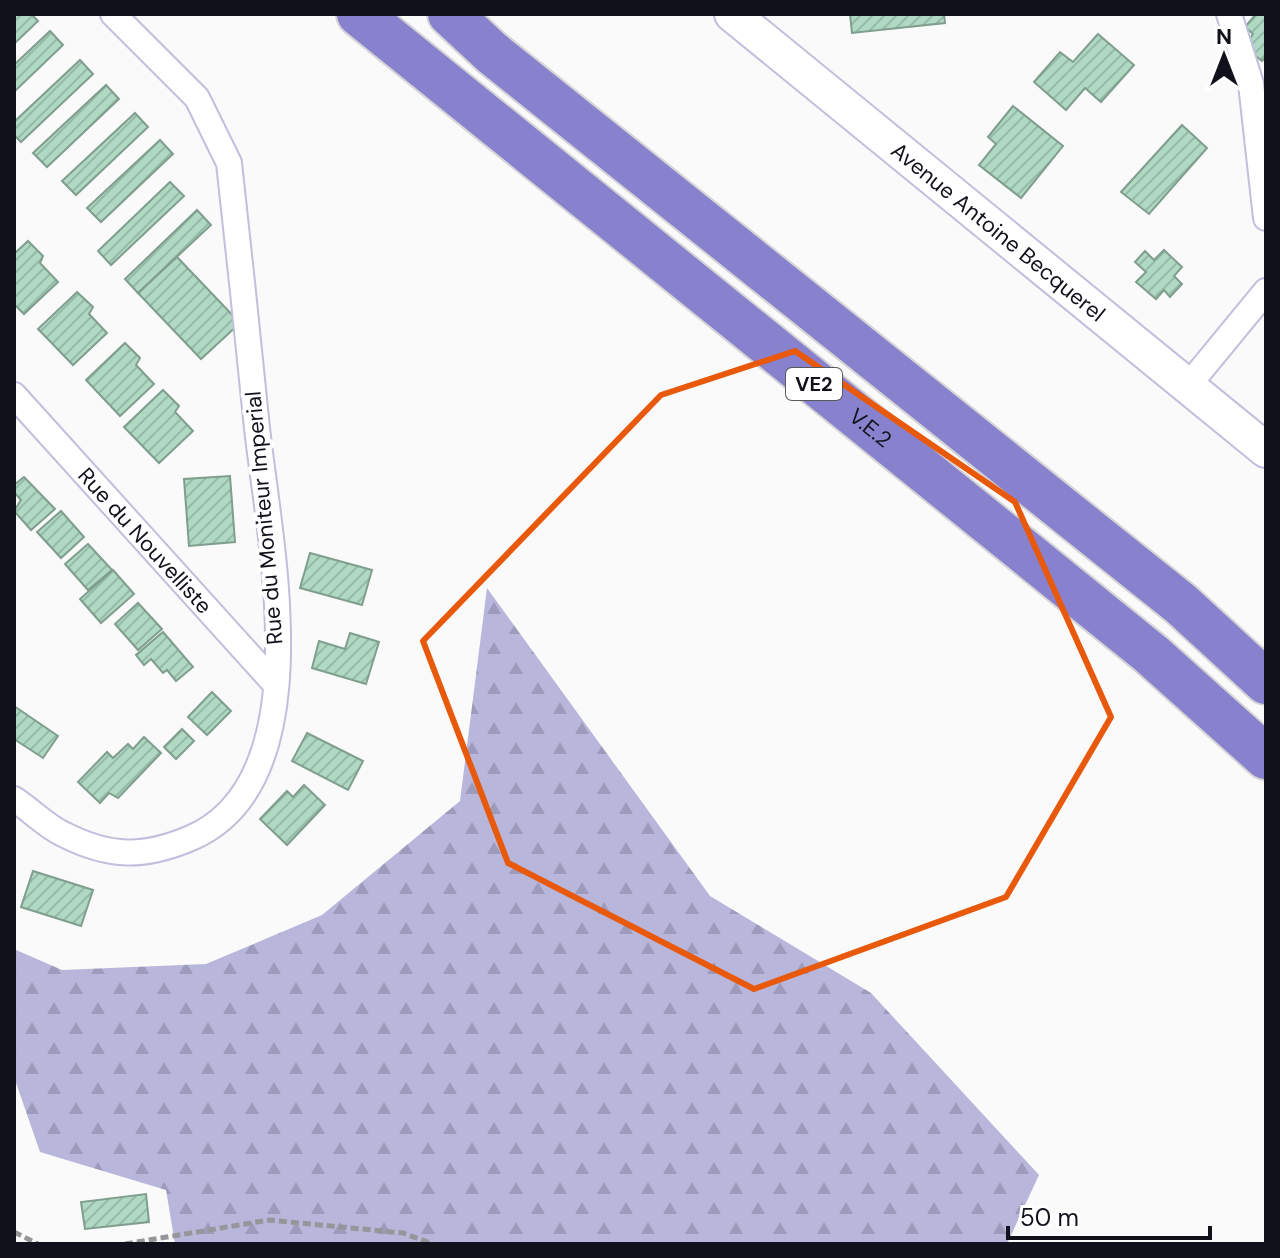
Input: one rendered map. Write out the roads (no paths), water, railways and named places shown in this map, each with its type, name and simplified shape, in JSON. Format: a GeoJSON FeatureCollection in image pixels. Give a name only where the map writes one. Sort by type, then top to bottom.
{"type":"FeatureCollection","features":[{"type":"Feature","properties":{"kind":"highway","name":"V.E.2"},"geometry":{"type":"LineString","coordinates":[[359,14],[1151,654],[1266,757]]}},
{"type":"Feature","properties":{"kind":"highway","name":"VE2"},"geometry":{"type":"LineString","coordinates":[[450,14],[492,53],[1181,604],[1266,682]]}},
{"type":"Feature","properties":{"kind":"street","name":"Rue du Moniteur Imperial"},"geometry":{"type":"LineString","coordinates":[[14,799],[63,834],[128,855],[170,847],[209,830],[239,804],[256,775],[270,735],[276,685],[276,602],[229,163],[197,98],[113,14]]}},
{"type":"Feature","properties":{"kind":"street","name":"Avenue Antoine Becquerel"},"geometry":{"type":"LineString","coordinates":[[732,14],[1266,450]]}},
{"type":"Feature","properties":{"kind":"street"},"geometry":{"type":"LineString","coordinates":[[1229,14],[1251,84],[1266,218]]}},
{"type":"Feature","properties":{"kind":"street"},"geometry":{"type":"LineString","coordinates":[[1187,387],[1266,291]]}},
{"type":"Feature","properties":{"kind":"street","name":"Rue du Nouvelliste"},"geometry":{"type":"LineString","coordinates":[[14,395],[276,685]]}}]}
